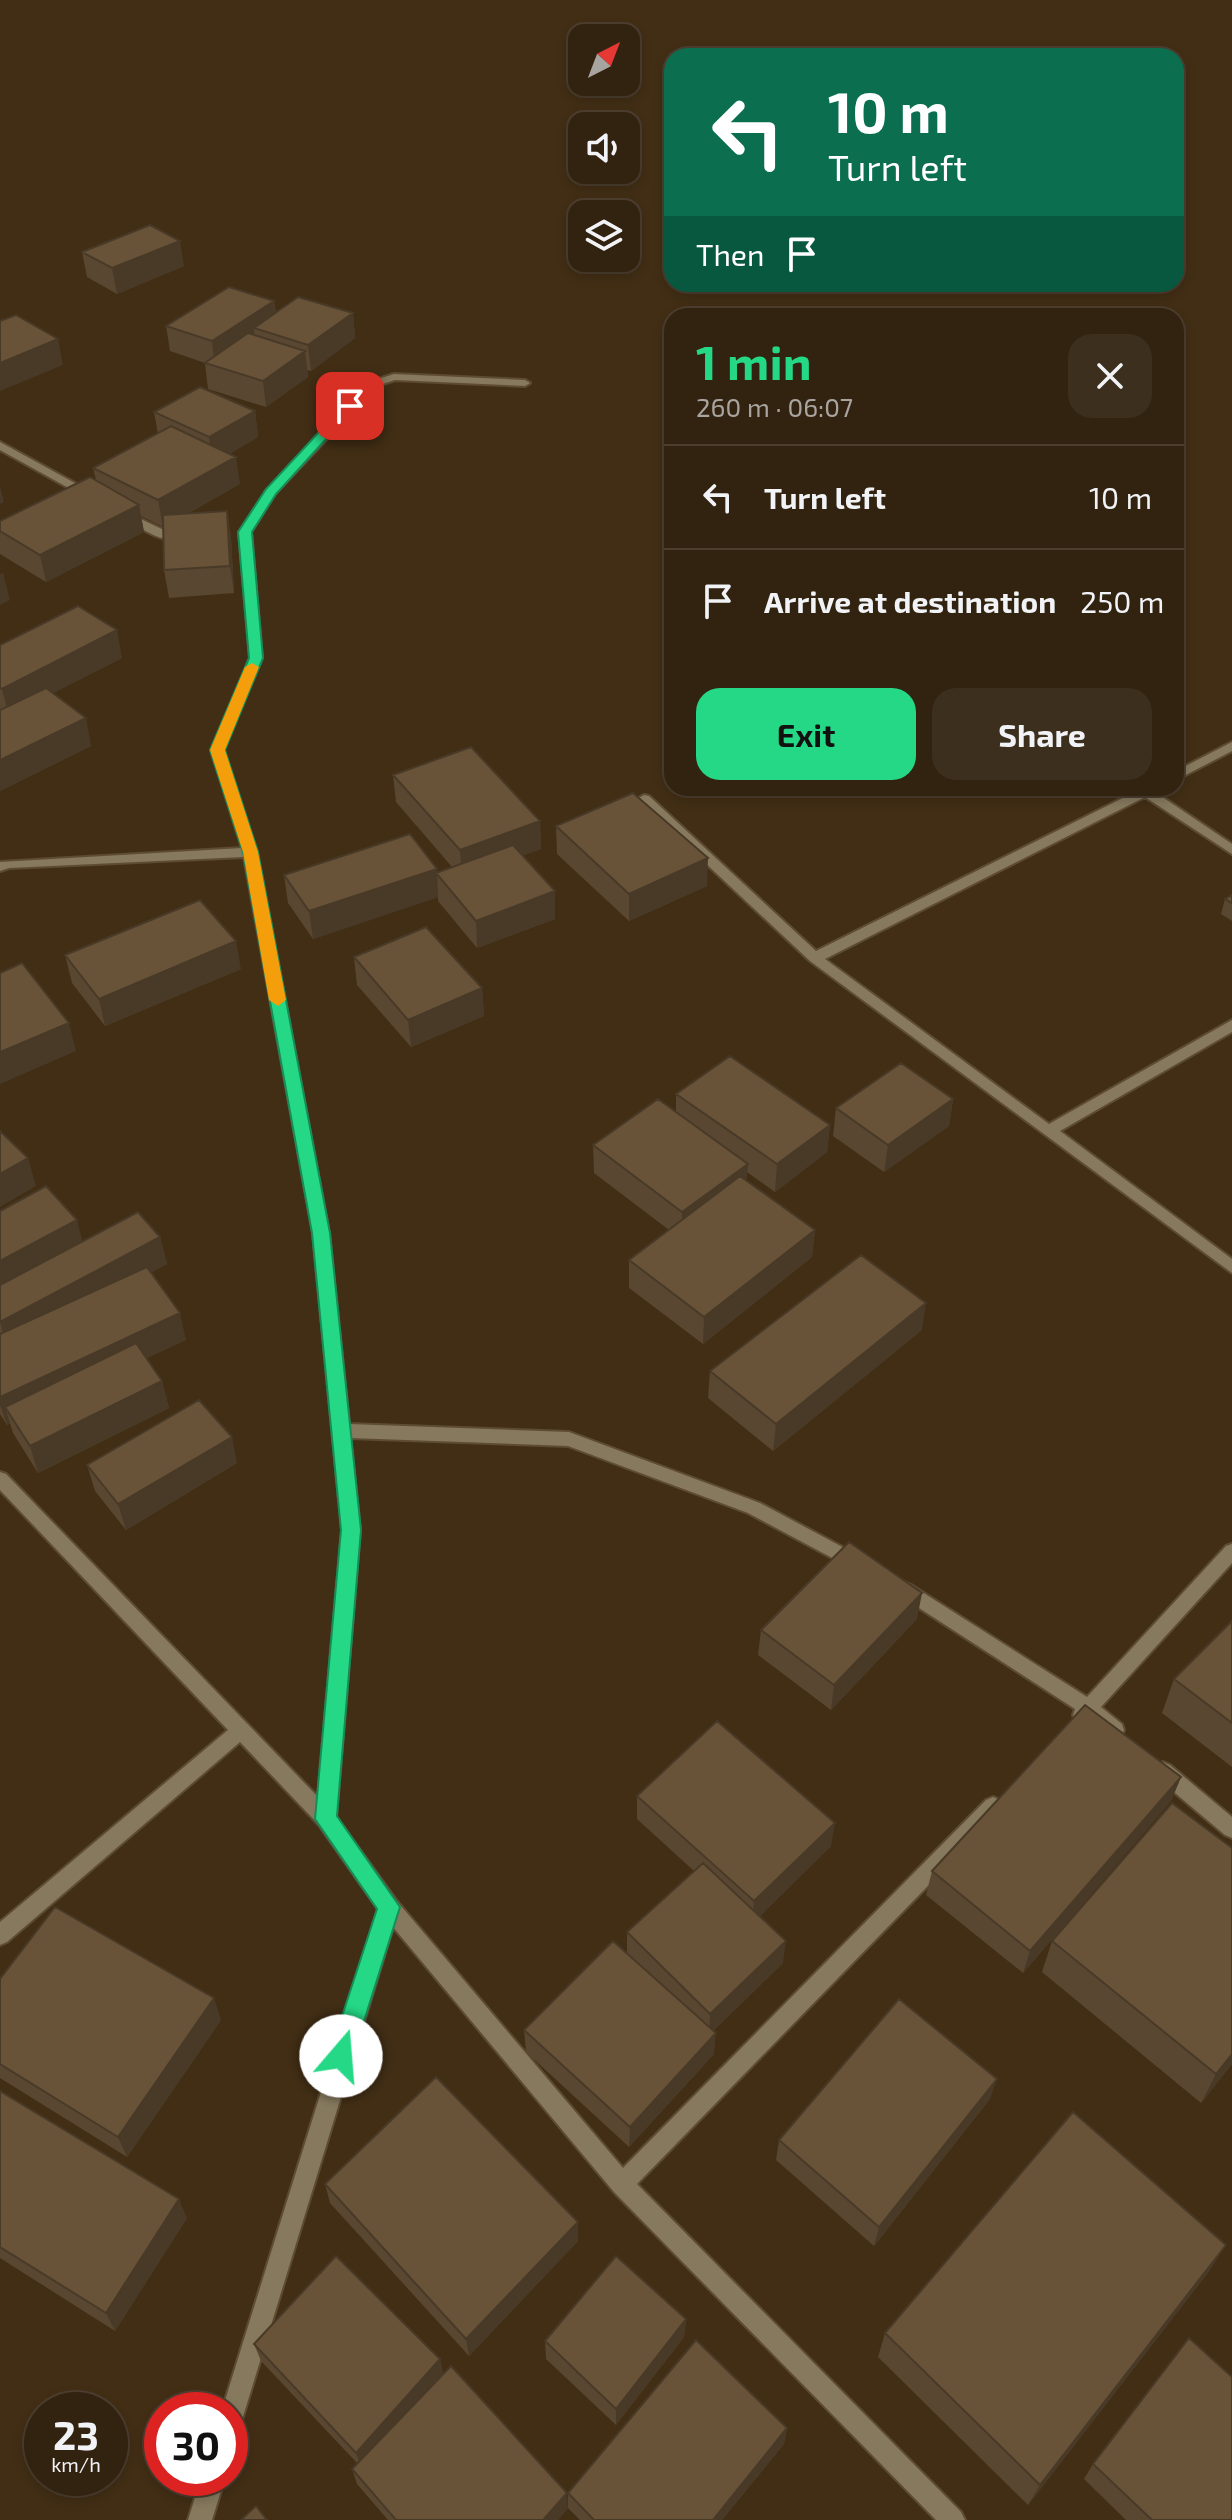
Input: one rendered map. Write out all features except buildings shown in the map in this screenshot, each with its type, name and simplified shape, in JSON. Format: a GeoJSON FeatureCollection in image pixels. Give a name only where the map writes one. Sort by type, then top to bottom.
{"type":"FeatureCollection","features":[{"type":"Feature","properties":{"kind":"street"},"geometry":{"type":"LineString","coordinates":[[326,1819],[351,1530],[321,1233],[250,852],[217,750],[256,658],[245,532],[271,492],[373,384],[394,377],[525,383]]}},
{"type":"Feature","properties":{"kind":"street"},"geometry":{"type":"LineString","coordinates":[[0,445],[105,504]]}},
{"type":"Feature","properties":{"kind":"street"},"geometry":{"type":"LineString","coordinates":[[117,510],[168,537],[199,535]]}},
{"type":"Feature","properties":{"kind":"street"},"geometry":{"type":"LineString","coordinates":[[230,533],[245,532]]}},
{"type":"Feature","properties":{"kind":"street"},"geometry":{"type":"LineString","coordinates":[[1184,772],[1232,746]]}},
{"type":"Feature","properties":{"kind":"street"},"geometry":{"type":"LineString","coordinates":[[815,958],[1138,796]]}},
{"type":"Feature","properties":{"kind":"street"},"geometry":{"type":"LineString","coordinates":[[1158,796],[1232,850]]}},
{"type":"Feature","properties":{"kind":"street"},"geometry":{"type":"LineString","coordinates":[[644,799],[815,958],[1232,1267]]}},
{"type":"Feature","properties":{"kind":"street"},"geometry":{"type":"LineString","coordinates":[[2,863],[250,852]]}},
{"type":"Feature","properties":{"kind":"street"},"geometry":{"type":"LineString","coordinates":[[1048,1131],[1232,1025]]}},
{"type":"Feature","properties":{"kind":"street"},"geometry":{"type":"LineString","coordinates":[[340,1431],[569,1439],[754,1508],[884,1578],[1089,1708],[1125,1738]]}},
{"type":"Feature","properties":{"kind":"street"},"geometry":{"type":"LineString","coordinates":[[0,1479],[326,1819],[389,1907],[622,2184],[953,2520]]}},
{"type":"Feature","properties":{"kind":"street"},"geometry":{"type":"LineString","coordinates":[[1067,1730],[1232,1551]]}},
{"type":"Feature","properties":{"kind":"street"},"geometry":{"type":"LineString","coordinates":[[0,1935],[241,1730]]}},
{"type":"Feature","properties":{"kind":"street"},"geometry":{"type":"LineString","coordinates":[[1149,1758],[1232,1829]]}},
{"type":"Feature","properties":{"kind":"street"},"geometry":{"type":"LineString","coordinates":[[622,2184],[1011,1787]]}},
{"type":"Feature","properties":{"kind":"street"},"geometry":{"type":"LineString","coordinates":[[239,2392],[389,1907]]}},
{"type":"Feature","properties":{"kind":"street"},"geometry":{"type":"LineString","coordinates":[[200,2520],[207,2496]]}},
{"type":"Feature","properties":{"kind":"slow traffic"},"geometry":{"type":"LineString","coordinates":[[252,667],[217,750],[250,852],[278,1000]]}},
{"type":"Feature","properties":{"kind":"route"},"geometry":{"type":"LineString","coordinates":[[341,2056],[389,1907],[326,1819],[351,1530],[321,1233],[250,852],[217,750],[256,658],[245,532],[271,492],[350,406]]}}]}
